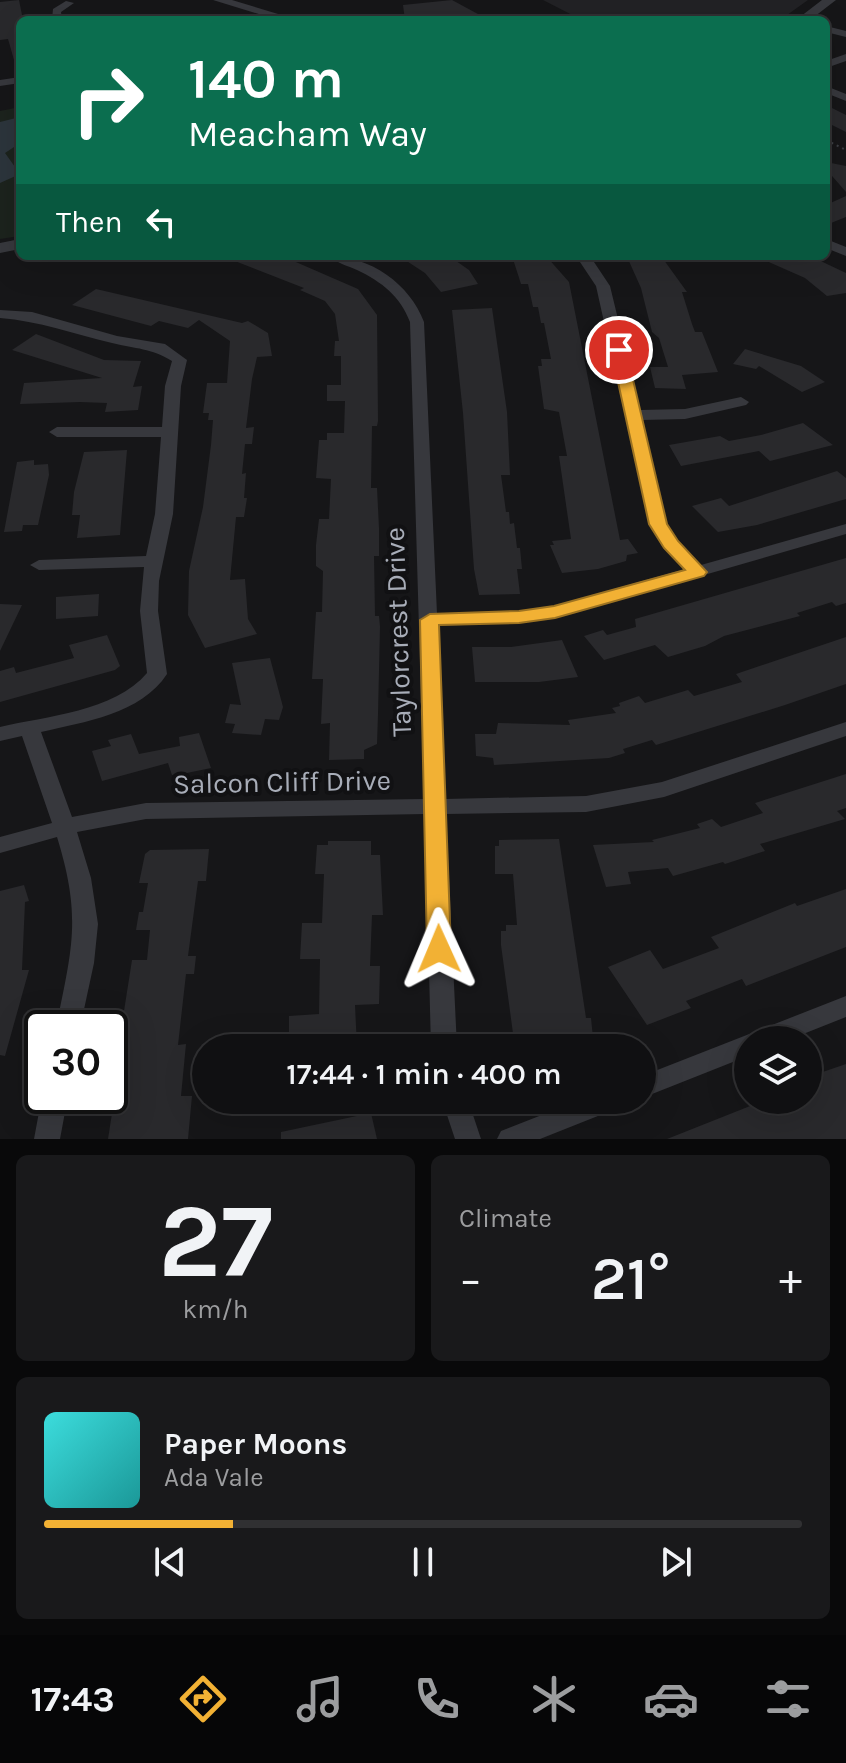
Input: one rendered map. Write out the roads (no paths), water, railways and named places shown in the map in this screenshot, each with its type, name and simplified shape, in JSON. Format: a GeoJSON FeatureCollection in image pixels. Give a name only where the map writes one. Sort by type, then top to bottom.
{"type":"FeatureCollection","features":[{"type":"Feature","properties":{"kind":"street"},"geometry":{"type":"LineString","coordinates":[[219,0],[277,16]]}},
{"type":"Feature","properties":{"kind":"street"},"geometry":{"type":"LineString","coordinates":[[808,16],[830,0]]}},
{"type":"Feature","properties":{"kind":"street"},"geometry":{"type":"LineString","coordinates":[[57,16],[56,11],[69,3]]}},
{"type":"Feature","properties":{"kind":"street","name":"Taylorcrest Drive"},"geometry":{"type":"LineString","coordinates":[[344,260],[391,285],[415,314],[430,620],[444,1034]]}},
{"type":"Feature","properties":{"kind":"street"},"geometry":{"type":"LineString","coordinates":[[586,260],[603,286],[658,524],[671,544],[698,572]]}},
{"type":"Feature","properties":{"kind":"street"},"geometry":{"type":"LineString","coordinates":[[0,314],[41,318],[174,353],[180,364],[173,386],[168,432],[164,514],[153,561],[149,611],[158,666],[153,681],[126,700],[0,734]]}},
{"type":"Feature","properties":{"kind":"street"},"geometry":{"type":"LineString","coordinates":[[635,415],[685,414],[741,402]]}},
{"type":"Feature","properties":{"kind":"street"},"geometry":{"type":"LineString","coordinates":[[57,432],[168,432]]}},
{"type":"Feature","properties":{"kind":"street"},"geometry":{"type":"LineString","coordinates":[[430,620],[509,618],[555,612],[846,529]]}},
{"type":"Feature","properties":{"kind":"street"},"geometry":{"type":"LineString","coordinates":[[39,565],[153,561]]}},
{"type":"Feature","properties":{"kind":"street"},"geometry":{"type":"LineString","coordinates":[[29,727],[82,892],[86,925],[71,1010]]}},
{"type":"Feature","properties":{"kind":"street","name":"Salcon Cliff Drive"},"geometry":{"type":"LineString","coordinates":[[0,845],[63,827],[146,811],[557,806],[634,797],[846,729]]}},
{"type":"Feature","properties":{"kind":"street"},"geometry":{"type":"LineString","coordinates":[[796,1026],[846,1006]]}},
{"type":"Feature","properties":{"kind":"street"},"geometry":{"type":"LineString","coordinates":[[656,1081],[734,1051]]}},
{"type":"Feature","properties":{"kind":"street"},"geometry":{"type":"LineString","coordinates":[[47,1139],[52,1114]]}},
{"type":"Feature","properties":{"kind":"street"},"geometry":{"type":"LineString","coordinates":[[460,1114],[468,1139]]}},
{"type":"Feature","properties":{"kind":"street"},"geometry":{"type":"LineString","coordinates":[[510,1139],[573,1114]]}}]}
